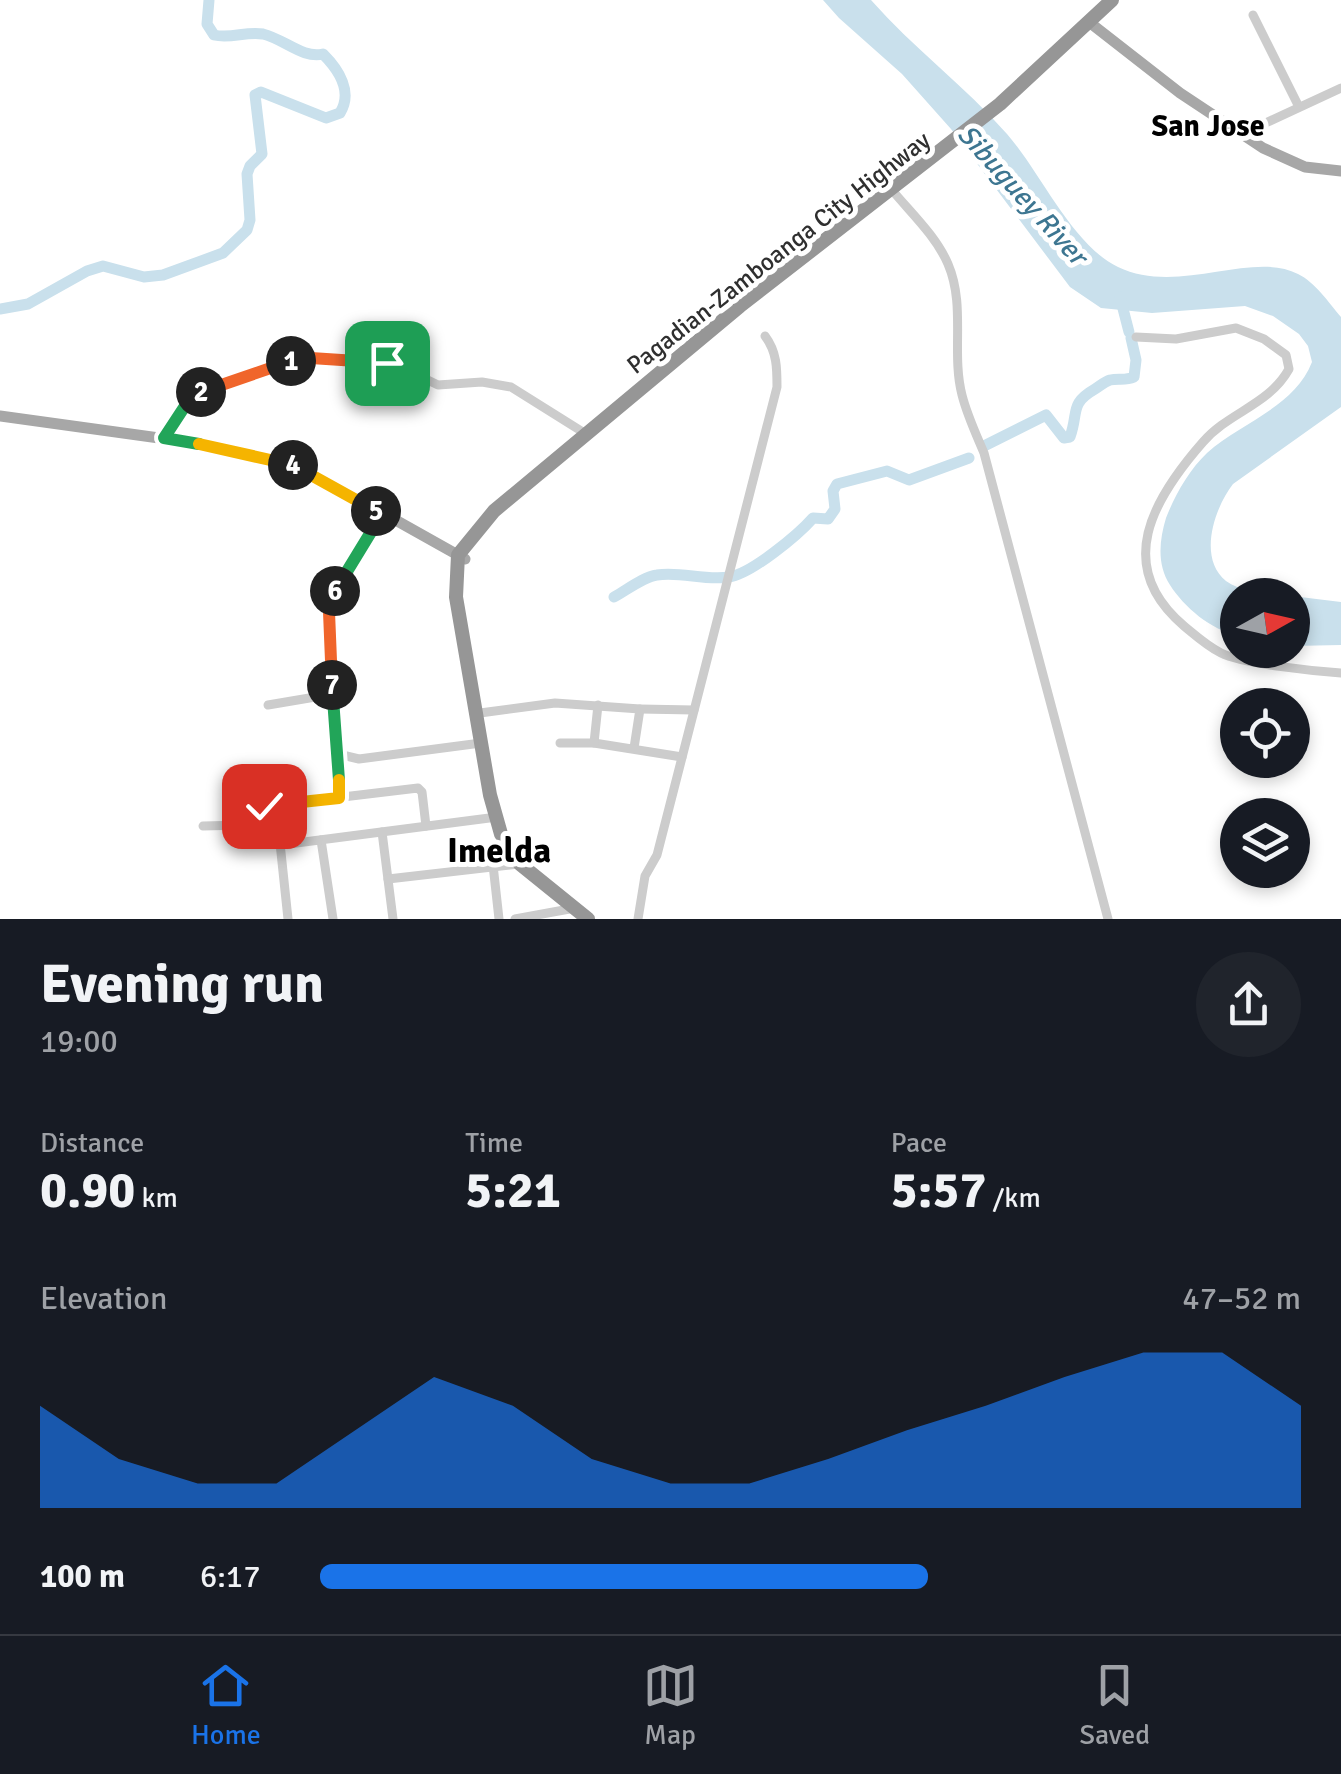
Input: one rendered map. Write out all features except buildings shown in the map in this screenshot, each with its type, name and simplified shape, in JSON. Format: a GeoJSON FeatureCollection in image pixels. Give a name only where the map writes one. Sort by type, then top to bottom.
{"type":"FeatureCollection","features":[{"type":"Feature","properties":{"kind":"highway","name":"Pagadian-Zamboanga City Highway"},"geometry":{"type":"LineString","coordinates":[[461,557],[470,538],[494,510],[740,306],[942,152],[1112,0]]}},
{"type":"Feature","properties":{"kind":"highway"},"geometry":{"type":"LineString","coordinates":[[461,557],[460,594],[502,834],[520,864],[576,907],[599,919]]}},
{"type":"Feature","properties":{"kind":"highway"},"geometry":{"type":"LineString","coordinates":[[461,557],[456,597],[481,744],[499,816],[532,868],[588,919]]}},
{"type":"Feature","properties":{"kind":"main road"},"geometry":{"type":"LineString","coordinates":[[1090,22],[1180,93],[1242,134],[1297,165],[1341,171]]}},
{"type":"Feature","properties":{"kind":"main road"},"geometry":{"type":"LineString","coordinates":[[0,416],[164,438],[286,462],[461,557]]}},
{"type":"Feature","properties":{"kind":"street"},"geometry":{"type":"LineString","coordinates":[[1254,15],[1299,107]]}},
{"type":"Feature","properties":{"kind":"street"},"geometry":{"type":"LineString","coordinates":[[1242,134],[1341,88]]}},
{"type":"Feature","properties":{"kind":"street"},"geometry":{"type":"LineString","coordinates":[[892,190],[934,241],[958,297],[956,344],[962,394],[984,453],[1108,919]]}},
{"type":"Feature","properties":{"kind":"street"},"geometry":{"type":"LineString","coordinates":[[1136,338],[1176,339],[1236,328],[1264,339],[1286,356],[1289,369],[1280,386],[1206,438],[1168,486],[1146,538],[1144,560],[1150,586],[1168,613],[1222,654],[1341,673]]}},
{"type":"Feature","properties":{"kind":"street"},"geometry":{"type":"LineString","coordinates":[[638,919],[645,876],[657,855],[777,387],[777,364],[766,336]]}},
{"type":"Feature","properties":{"kind":"street"},"geometry":{"type":"LineString","coordinates":[[164,438],[185,406],[204,391],[291,361],[311,358],[396,364],[438,385],[482,382],[511,387],[586,434]]}},
{"type":"Feature","properties":{"kind":"street"},"geometry":{"type":"LineString","coordinates":[[339,798],[330,601],[382,514]]}},
{"type":"Feature","properties":{"kind":"street"},"geometry":{"type":"LineString","coordinates":[[268,705],[333,694]]}},
{"type":"Feature","properties":{"kind":"street"},"geometry":{"type":"LineString","coordinates":[[480,713],[554,703],[694,710]]}},
{"type":"Feature","properties":{"kind":"street"},"geometry":{"type":"LineString","coordinates":[[594,743],[598,705]]}},
{"type":"Feature","properties":{"kind":"street"},"geometry":{"type":"LineString","coordinates":[[634,748],[640,709]]}},
{"type":"Feature","properties":{"kind":"street"},"geometry":{"type":"LineString","coordinates":[[560,743],[594,743],[682,757]]}},
{"type":"Feature","properties":{"kind":"street"},"geometry":{"type":"LineString","coordinates":[[339,757],[481,744]]}},
{"type":"Feature","properties":{"kind":"street"},"geometry":{"type":"LineString","coordinates":[[203,826],[244,826],[253,805],[418,788],[422,792],[426,826]]}},
{"type":"Feature","properties":{"kind":"street"},"geometry":{"type":"LineString","coordinates":[[266,805],[281,845],[288,919]]}},
{"type":"Feature","properties":{"kind":"street"},"geometry":{"type":"LineString","coordinates":[[281,845],[499,816]]}},
{"type":"Feature","properties":{"kind":"street"},"geometry":{"type":"LineString","coordinates":[[382,832],[393,919]]}},
{"type":"Feature","properties":{"kind":"street"},"geometry":{"type":"LineString","coordinates":[[322,840],[332,919]]}},
{"type":"Feature","properties":{"kind":"street"},"geometry":{"type":"LineString","coordinates":[[388,879],[520,864]]}},
{"type":"Feature","properties":{"kind":"street"},"geometry":{"type":"LineString","coordinates":[[493,865],[500,919]]}},
{"type":"Feature","properties":{"kind":"street"},"geometry":{"type":"LineString","coordinates":[[514,919],[550,916],[576,907]]}},
{"type":"Feature","properties":{"kind":"water","name":"Sibuguey River"},"geometry":{"type":"Polygon","coordinates":[[[823,0],[871,0],[991,116],[1020,150],[1072,226],[1101,257],[1141,275],[1165,277],[1280,268],[1310,282],[1341,317],[1341,407],[1233,484],[1220,506],[1211,546],[1212,559],[1223,578],[1220,578],[1220,629],[1199,616],[1170,585],[1161,561],[1164,527],[1178,492],[1200,460],[1280,403],[1304,378],[1312,362],[1308,346],[1299,334],[1273,316],[1245,306],[1152,313],[1101,308],[1070,287],[951,129],[902,74],[823,0]]]}},
{"type":"Feature","properties":{"kind":"water"},"geometry":{"type":"Polygon","coordinates":[[[1310,598],[1341,602],[1341,645],[1310,646],[1310,598]]]}},
{"type":"Feature","properties":{"kind":"waterway"},"geometry":{"type":"LineString","coordinates":[[0,309],[28,304],[103,266],[144,277],[163,275],[223,253],[247,230],[250,220],[247,174],[262,154],[255,95],[261,92],[326,118],[340,113],[345,89],[323,54],[308,54],[263,34],[214,35],[207,24],[209,0]]}},
{"type":"Feature","properties":{"kind":"waterway"},"geometry":{"type":"LineString","coordinates":[[1120,297],[1129,332]]}},
{"type":"Feature","properties":{"kind":"waterway"},"geometry":{"type":"LineString","coordinates":[[986,445],[1046,415],[1064,438],[1070,437],[1081,399],[1108,381],[1134,377],[1136,360],[1131,338]]}},
{"type":"Feature","properties":{"kind":"waterway"},"geometry":{"type":"LineString","coordinates":[[614,597],[657,575],[720,578],[749,569],[774,553],[813,518],[828,519],[835,509],[833,491],[837,484],[887,471],[909,480],[969,458]]}},
{"type":"Feature","properties":{"kind":"district","name":"San Jose"},"geometry":{"type":"Point","coordinates":[1208,126]}},
{"type":"Feature","properties":{"kind":"district","name":"Imelda"},"geometry":{"type":"Point","coordinates":[499,850]}},
{"type":"Feature","properties":{"kind":"route"},"geometry":{"type":"LineString","coordinates":[[264,806],[339,798],[330,601],[382,514],[286,462],[164,438],[197,395],[257,371],[303,358],[387,363]]}}]}
